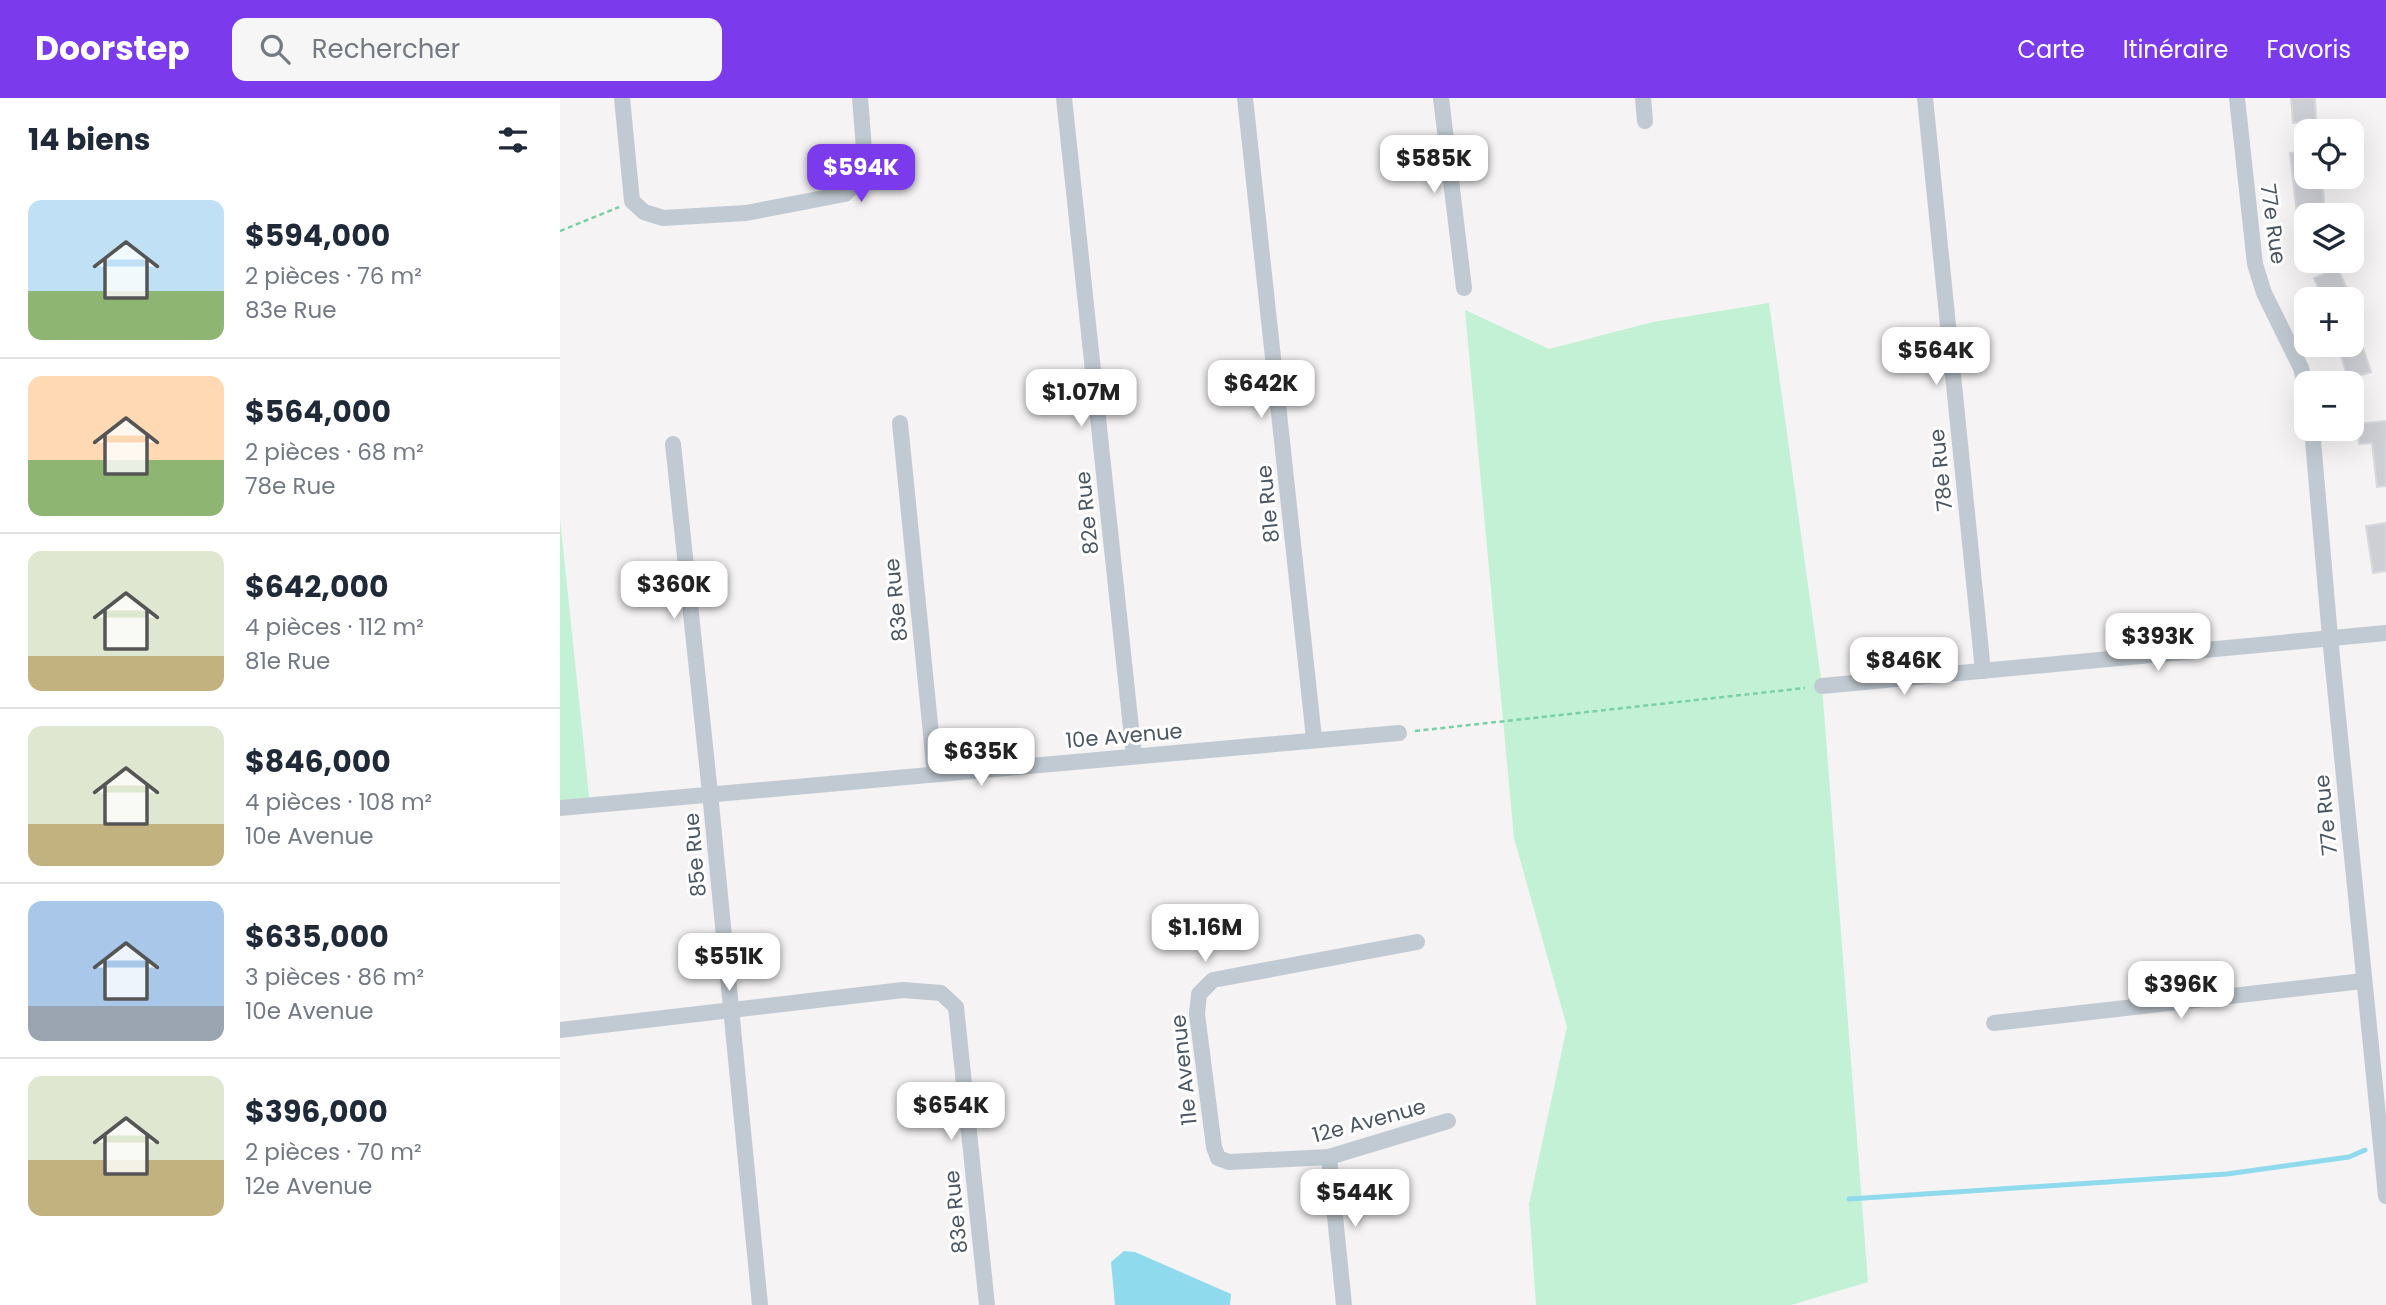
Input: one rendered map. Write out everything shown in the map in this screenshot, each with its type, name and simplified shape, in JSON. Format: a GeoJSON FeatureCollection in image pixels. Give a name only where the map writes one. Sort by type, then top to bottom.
{"type":"FeatureCollection","features":[{"type":"Feature","properties":{"kind":"street"},"geometry":{"type":"LineString","coordinates":[[622,98],[632,201],[644,212],[663,218],[746,212],[845,194],[860,179],[864,162],[860,98]]}},
{"type":"Feature","properties":{"kind":"street","name":"82e Rue"},"geometry":{"type":"LineString","coordinates":[[1064,98],[1134,756]]}},
{"type":"Feature","properties":{"kind":"street","name":"81e Rue"},"geometry":{"type":"LineString","coordinates":[[1245,98],[1314,738]]}},
{"type":"Feature","properties":{"kind":"street"},"geometry":{"type":"LineString","coordinates":[[1441,98],[1464,288]]}},
{"type":"Feature","properties":{"kind":"street"},"geometry":{"type":"LineString","coordinates":[[1643,98],[1645,121]]}},
{"type":"Feature","properties":{"kind":"street","name":"78e Rue"},"geometry":{"type":"LineString","coordinates":[[1925,98],[1983,671]]}},
{"type":"Feature","properties":{"kind":"street","name":"77e Rue"},"geometry":{"type":"LineString","coordinates":[[2237,98],[2255,264],[2264,293],[2302,371]]}},
{"type":"Feature","properties":{"kind":"street","name":"83e Rue"},"geometry":{"type":"LineString","coordinates":[[900,423],[935,774]]}},
{"type":"Feature","properties":{"kind":"street","name":"77e Rue"},"geometry":{"type":"LineString","coordinates":[[2313,441],[2363,981],[2386,1196]]}},
{"type":"Feature","properties":{"kind":"street","name":"85e Rue"},"geometry":{"type":"LineString","coordinates":[[673,444],[760,1305]]}},
{"type":"Feature","properties":{"kind":"street"},"geometry":{"type":"LineString","coordinates":[[1822,686],[2386,633]]}},
{"type":"Feature","properties":{"kind":"street","name":"10e Avenue"},"geometry":{"type":"LineString","coordinates":[[560,808],[1314,738],[1399,733]]}},
{"type":"Feature","properties":{"kind":"street","name":"11e Avenue"},"geometry":{"type":"LineString","coordinates":[[1218,1158],[1214,1147],[1197,1014],[1199,994],[1213,980],[1417,942]]}},
{"type":"Feature","properties":{"kind":"street"},"geometry":{"type":"LineString","coordinates":[[1994,1023],[2363,981]]}},
{"type":"Feature","properties":{"kind":"street","name":"83e Rue"},"geometry":{"type":"LineString","coordinates":[[730,1012],[903,990],[941,993],[956,1007],[987,1305]]}},
{"type":"Feature","properties":{"kind":"street"},"geometry":{"type":"LineString","coordinates":[[560,1030],[730,1012]]}},
{"type":"Feature","properties":{"kind":"street","name":"12e Avenue"},"geometry":{"type":"LineString","coordinates":[[1218,1158],[1230,1162],[1329,1157],[1448,1122]]}},
{"type":"Feature","properties":{"kind":"street"},"geometry":{"type":"LineString","coordinates":[[1329,1157],[1344,1305]]}},
{"type":"Feature","properties":{"kind":"path"},"geometry":{"type":"LineString","coordinates":[[560,231],[632,201]]}},
{"type":"Feature","properties":{"kind":"path"},"geometry":{"type":"LineString","coordinates":[[1399,733],[1822,686]]}},
{"type":"Feature","properties":{"kind":"green space"},"geometry":{"type":"Polygon","coordinates":[[[1769,303],[1822,686],[1868,1282],[1791,1305],[1536,1305],[1529,1204],[1567,1027],[1514,838],[1465,310],[1549,349],[1653,322],[1769,303]]]}},
{"type":"Feature","properties":{"kind":"green space"},"geometry":{"type":"Polygon","coordinates":[[[560,519],[590,805],[560,808],[560,519]]]}},
{"type":"Feature","properties":{"kind":"water"},"geometry":{"type":"Polygon","coordinates":[[[1124,1251],[1135,1252],[1231,1294],[1230,1305],[1115,1305],[1111,1262],[1124,1251]]]}},
{"type":"Feature","properties":{"kind":"building"},"geometry":{"type":"Polygon","coordinates":[[[2291,98],[2315,98],[2316,119],[2294,119],[2293,123],[2291,98]]]}},
{"type":"Feature","properties":{"kind":"building"},"geometry":{"type":"Polygon","coordinates":[[[2294,152],[2294,188],[2290,153],[2294,152]]]}},
{"type":"Feature","properties":{"kind":"building"},"geometry":{"type":"Polygon","coordinates":[[[2294,189],[2323,189],[2324,203],[2296,203],[2294,189]]]}},
{"type":"Feature","properties":{"kind":"building"},"geometry":{"type":"Polygon","coordinates":[[[2326,273],[2340,273],[2346,287],[2318,287],[2314,278],[2326,273]]]}},
{"type":"Feature","properties":{"kind":"building"},"geometry":{"type":"Polygon","coordinates":[[[2364,351],[2371,372],[2364,374],[2364,371],[2346,371],[2341,357],[2364,357],[2364,351]]]}},
{"type":"Feature","properties":{"kind":"building"},"geometry":{"type":"Polygon","coordinates":[[[2386,421],[2386,486],[2377,487],[2372,443],[2359,444],[2359,441],[2364,441],[2364,423],[2386,421]]]}},
{"type":"Feature","properties":{"kind":"building"},"geometry":{"type":"Polygon","coordinates":[[[2386,523],[2386,571],[2373,573],[2366,526],[2386,523]]]}},
{"type":"Feature","properties":{"kind":"waterway"},"geometry":{"type":"LineString","coordinates":[[1849,1199],[2227,1174],[2349,1157],[2365,1150]]}}]}
